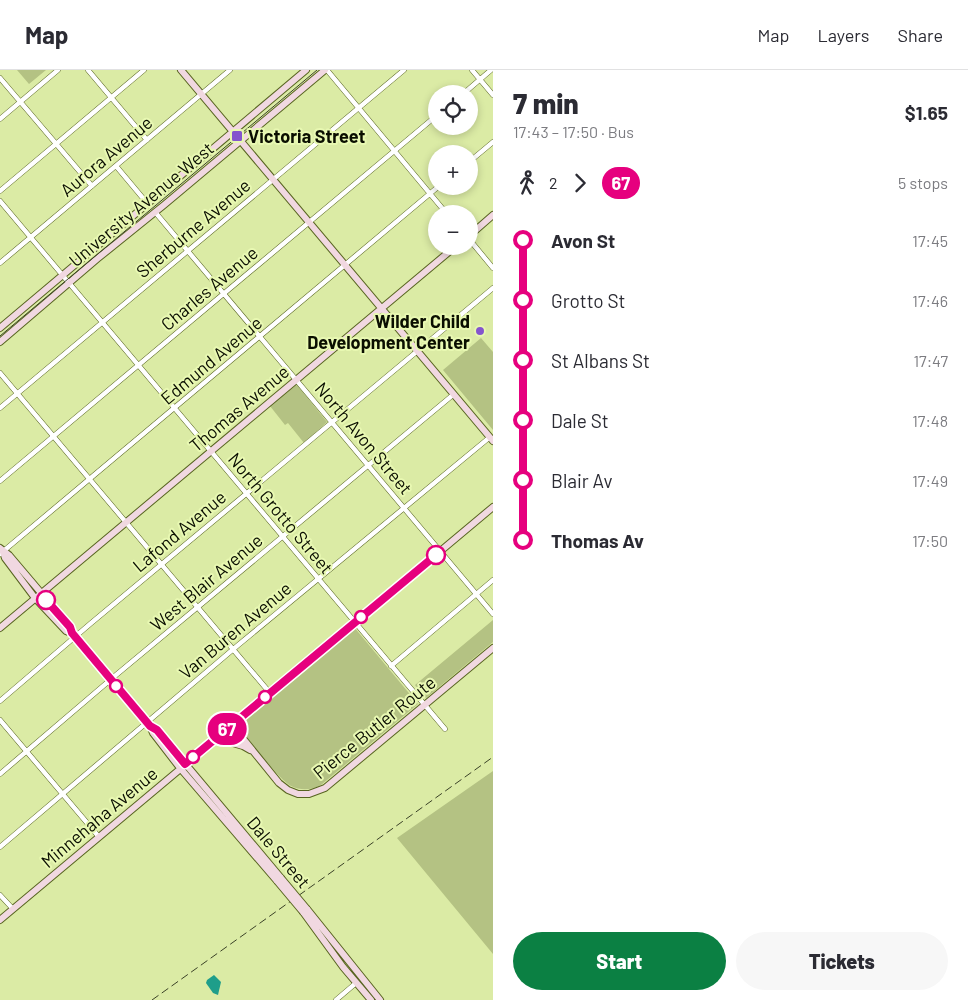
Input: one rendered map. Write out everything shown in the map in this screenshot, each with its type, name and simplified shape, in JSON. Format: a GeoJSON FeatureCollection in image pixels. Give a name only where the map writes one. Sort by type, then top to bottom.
{"type":"FeatureCollection","features":[{"type":"Feature","properties":{"kind":"main road"},"geometry":{"type":"LineString","coordinates":[[181,70],[492,439]]}},
{"type":"Feature","properties":{"kind":"main road","name":"University Avenue West"},"geometry":{"type":"LineString","coordinates":[[0,328],[306,70]]}},
{"type":"Feature","properties":{"kind":"main road","name":"University Avenue West"},"geometry":{"type":"LineString","coordinates":[[0,342],[103,254],[326,70]]}},
{"type":"Feature","properties":{"kind":"main road"},"geometry":{"type":"LineString","coordinates":[[478,229],[493,215]]}},
{"type":"Feature","properties":{"kind":"main road","name":"Thomas Avenue"},"geometry":{"type":"LineString","coordinates":[[0,628],[445,255]]}},
{"type":"Feature","properties":{"kind":"main road","name":"Minnehaha Avenue"},"geometry":{"type":"LineString","coordinates":[[0,920],[493,507]]}},
{"type":"Feature","properties":{"kind":"main road","name":"Dale Street"},"geometry":{"type":"LineString","coordinates":[[1,551],[66,631],[73,635],[148,724],[157,730],[183,766],[380,1000]]}},
{"type":"Feature","properties":{"kind":"main road","name":"Pierce Butler Route"},"geometry":{"type":"LineString","coordinates":[[232,725],[283,787],[298,794],[313,794],[325,788],[493,648]]}},
{"type":"Feature","properties":{"kind":"main road"},"geometry":{"type":"LineString","coordinates":[[216,738],[243,746],[254,752]]}},
{"type":"Feature","properties":{"kind":"main road","name":"Dale Street"},"geometry":{"type":"LineString","coordinates":[[305,910],[356,983],[371,1000]]}},
{"type":"Feature","properties":{"kind":"street"},"geometry":{"type":"LineString","coordinates":[[0,119],[58,70]]}},
{"type":"Feature","properties":{"kind":"street"},"geometry":{"type":"LineString","coordinates":[[88,70],[146,140]]}},
{"type":"Feature","properties":{"kind":"street"},"geometry":{"type":"LineString","coordinates":[[0,191],[144,70]]}},
{"type":"Feature","properties":{"kind":"street","name":"Aurora Avenue"},"geometry":{"type":"LineString","coordinates":[[0,263],[230,70]]}},
{"type":"Feature","properties":{"kind":"street"},"geometry":{"type":"LineString","coordinates":[[326,70],[428,192]]}},
{"type":"Feature","properties":{"kind":"street","name":"Sherburne Avenue"},"geometry":{"type":"LineString","coordinates":[[0,408],[404,70]]}},
{"type":"Feature","properties":{"kind":"street"},"geometry":{"type":"LineString","coordinates":[[472,70],[493,94]]}},
{"type":"Feature","properties":{"kind":"street"},"geometry":{"type":"LineString","coordinates":[[473,85],[491,70]]}},
{"type":"Feature","properties":{"kind":"street"},"geometry":{"type":"LineString","coordinates":[[0,78],[92,186]]}},
{"type":"Feature","properties":{"kind":"street","name":"Charles Avenue"},"geometry":{"type":"LineString","coordinates":[[0,481],[428,123]]}},
{"type":"Feature","properties":{"kind":"street"},"geometry":{"type":"LineString","coordinates":[[478,154],[493,142]]}},
{"type":"Feature","properties":{"kind":"street"},"geometry":{"type":"LineString","coordinates":[[116,166],[147,203]]}},
{"type":"Feature","properties":{"kind":"street","name":"Edmund Avenue"},"geometry":{"type":"LineString","coordinates":[[1,551],[90,479],[429,195]]}},
{"type":"Feature","properties":{"kind":"street"},"geometry":{"type":"LineString","coordinates":[[431,195],[440,205]]}},
{"type":"Feature","properties":{"kind":"street","name":"North Grotto Street"},"geometry":{"type":"LineString","coordinates":[[0,200],[445,729]]}},
{"type":"Feature","properties":{"kind":"street","name":"North Avon Street"},"geometry":{"type":"LineString","coordinates":[[155,212],[493,614]]}},
{"type":"Feature","properties":{"kind":"street"},"geometry":{"type":"LineString","coordinates":[[478,249],[493,268]]}},
{"type":"Feature","properties":{"kind":"street","name":"Lafond Avenue"},"geometry":{"type":"LineString","coordinates":[[0,701],[73,635],[162,564],[493,288]]}},
{"type":"Feature","properties":{"kind":"street"},"geometry":{"type":"LineString","coordinates":[[0,373],[270,693]]}},
{"type":"Feature","properties":{"kind":"street","name":"West Blair Avenue"},"geometry":{"type":"LineString","coordinates":[[0,774],[454,394]]}},
{"type":"Feature","properties":{"kind":"street","name":"Van Buren Avenue"},"geometry":{"type":"LineString","coordinates":[[0,847],[404,508],[492,439]]}},
{"type":"Feature","properties":{"kind":"street"},"geometry":{"type":"LineString","coordinates":[[391,666],[493,580]]}},
{"type":"Feature","properties":{"kind":"street"},"geometry":{"type":"LineString","coordinates":[[0,720],[98,837]]}},
{"type":"Feature","properties":{"kind":"street"},"geometry":{"type":"LineString","coordinates":[[0,895],[12,909]]}},
{"type":"Feature","properties":{"kind":"street"},"geometry":{"type":"LineString","coordinates":[[336,1000],[356,983]]}},
{"type":"Feature","properties":{"kind":"green space"},"geometry":{"type":"Polygon","coordinates":[[[17,70],[46,70],[29,84],[17,70]]]}},
{"type":"Feature","properties":{"kind":"green space"},"geometry":{"type":"Polygon","coordinates":[[[481,338],[493,352],[493,430],[443,370],[481,338]]]}},
{"type":"Feature","properties":{"kind":"green space"},"geometry":{"type":"Polygon","coordinates":[[[297,385],[327,422],[304,443],[288,423],[285,425],[270,406],[297,385]]]}},
{"type":"Feature","properties":{"kind":"green space"},"geometry":{"type":"Polygon","coordinates":[[[493,620],[493,642],[426,698],[415,685],[493,620]]]}},
{"type":"Feature","properties":{"kind":"green space"},"geometry":{"type":"Polygon","coordinates":[[[354,627],[418,704],[321,785],[306,789],[295,788],[278,775],[237,725],[354,627]]]}},
{"type":"Feature","properties":{"kind":"green space"},"geometry":{"type":"Polygon","coordinates":[[[493,771],[493,954],[397,838],[493,771]]]}},
{"type":"Feature","properties":{"kind":"water"},"geometry":{"type":"Polygon","coordinates":[[[214,975],[221,982],[218,995],[213,993],[206,983],[214,975]]]}},
{"type":"Feature","properties":{"kind":"tram line"},"geometry":{"type":"LineString","coordinates":[[0,336],[317,70]]}},
{"type":"Feature","properties":{"kind":"railway"},"geometry":{"type":"LineString","coordinates":[[152,1000],[493,757]]}},
{"type":"Feature","properties":{"kind":"bus line","name":"67"},"geometry":{"type":"LineString","coordinates":[[46,600],[150,726],[157,730],[185,764],[436,555]]}},
{"type":"Feature","properties":{"kind":"place","name":"Victoria Street"},"geometry":{"type":"Point","coordinates":[237,136]}},
{"type":"Feature","properties":{"kind":"place","name":"Wilder Child Development Center"},"geometry":{"type":"Point","coordinates":[480,331]}}]}
